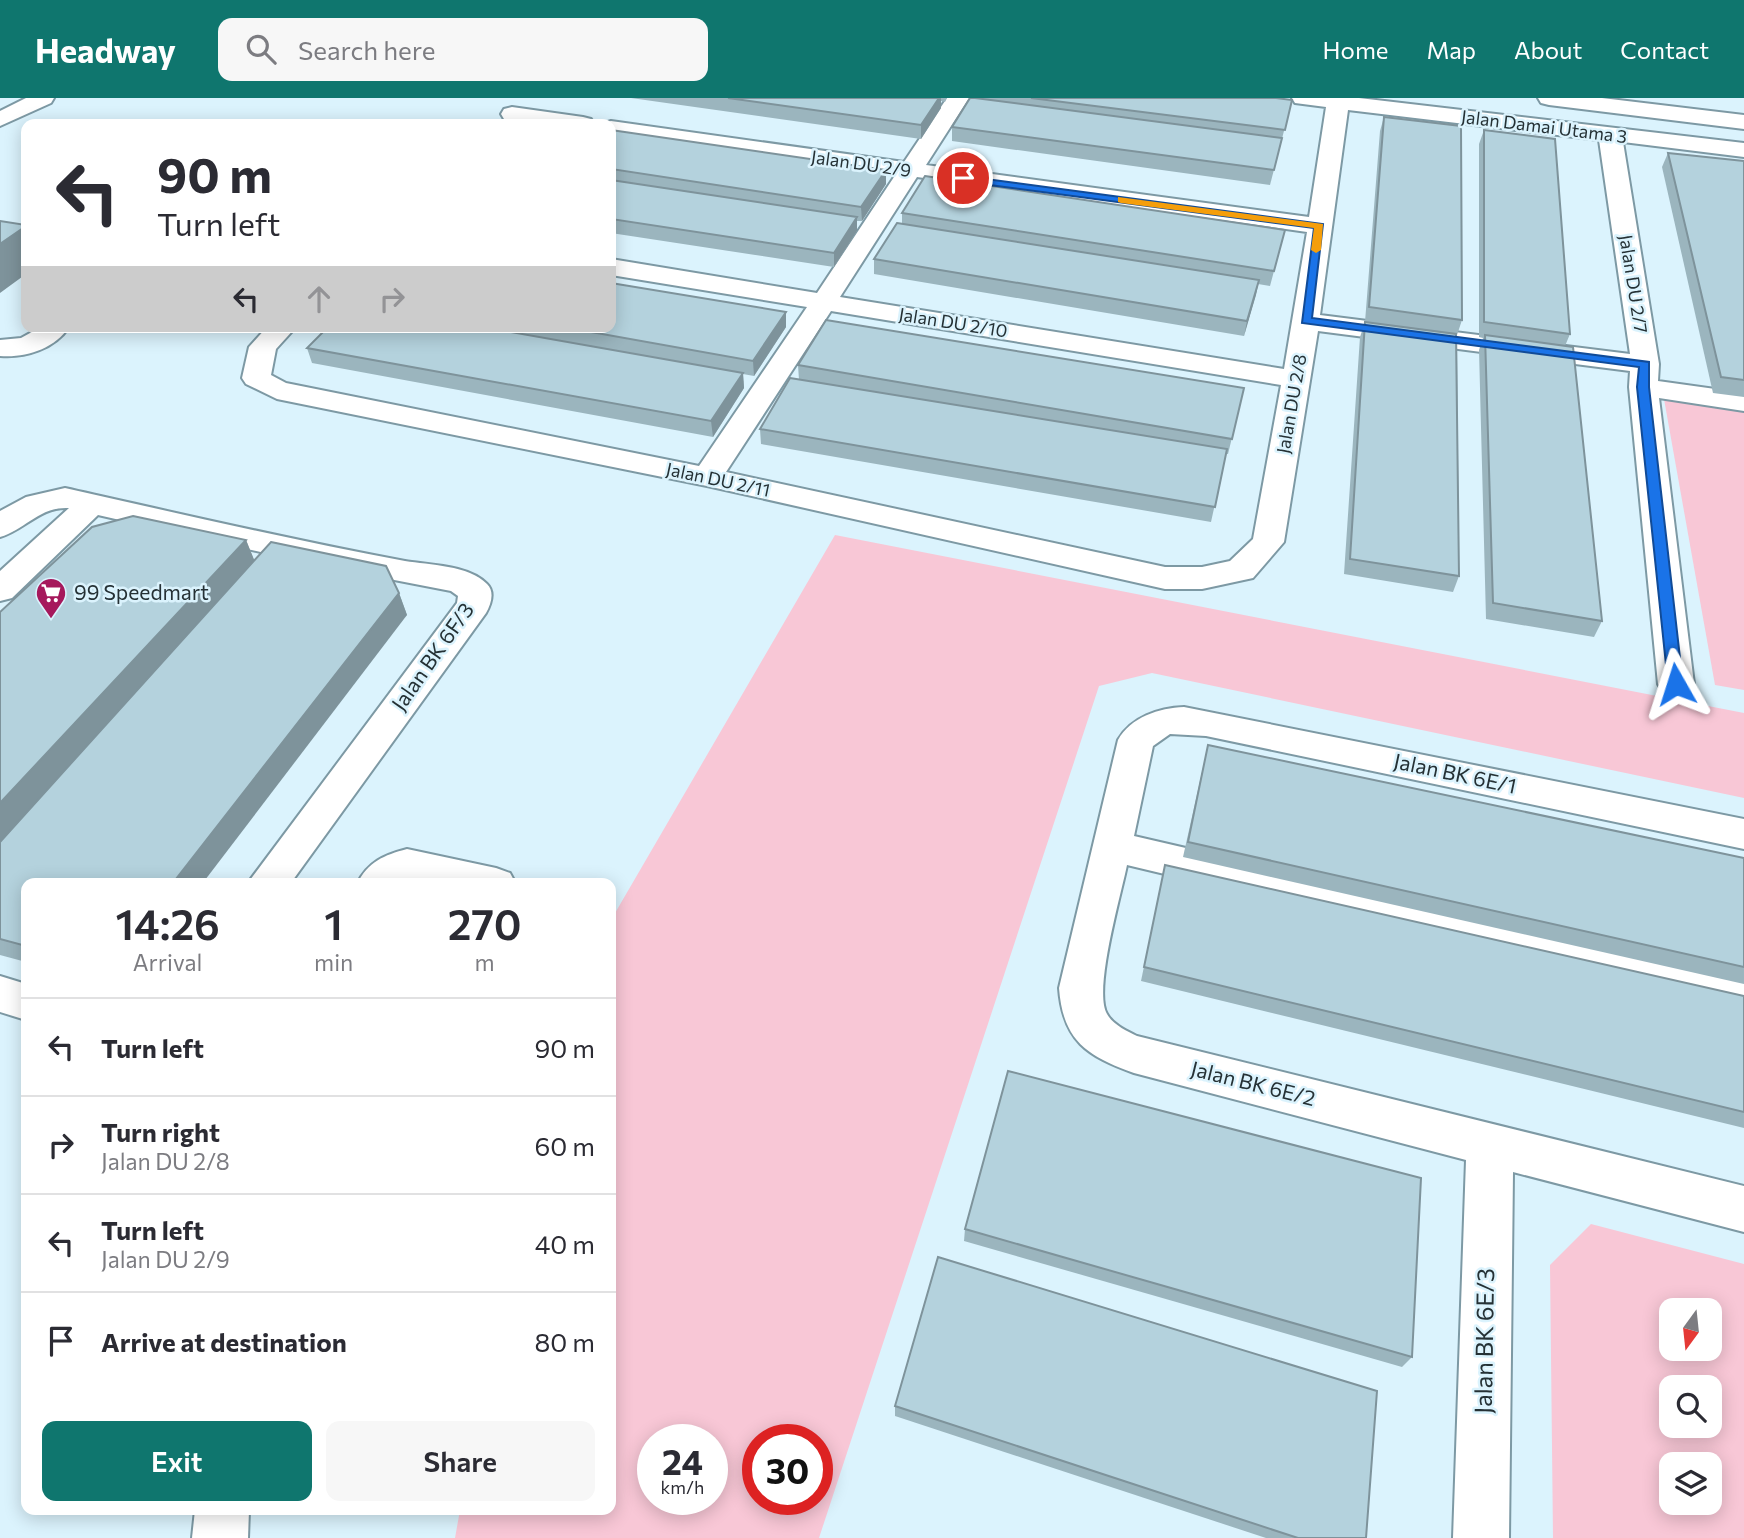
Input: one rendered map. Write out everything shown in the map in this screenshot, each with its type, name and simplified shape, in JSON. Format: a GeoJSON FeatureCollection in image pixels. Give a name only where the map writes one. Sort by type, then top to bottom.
{"type":"FeatureCollection","features":[{"type":"Feature","properties":{"kind":"street"},"geometry":{"type":"LineString","coordinates":[[2,117],[43,98]]}},
{"type":"Feature","properties":{"kind":"street"},"geometry":{"type":"LineString","coordinates":[[506,119],[529,98]]}},
{"type":"Feature","properties":{"kind":"street"},"geometry":{"type":"LineString","coordinates":[[707,477],[826,302],[908,171],[958,98]]}},
{"type":"Feature","properties":{"kind":"street","name":"Jalan Damai Utama 3"},"geometry":{"type":"LineString","coordinates":[[1303,98],[1744,150]]}},
{"type":"Feature","properties":{"kind":"street"},"geometry":{"type":"LineString","coordinates":[[1549,98],[1744,122]]}},
{"type":"Feature","properties":{"kind":"street","name":"Jalan DU 2/8"},"geometry":{"type":"LineString","coordinates":[[1241,570],[1268,542],[1306,321],[1338,102]]}},
{"type":"Feature","properties":{"kind":"street","name":"Jalan DU 2/9"},"geometry":{"type":"LineString","coordinates":[[616,129],[1319,226]]}},
{"type":"Feature","properties":{"kind":"street","name":"Jalan DU 2/7"},"geometry":{"type":"LineString","coordinates":[[1610,135],[1644,376],[1676,684]]}},
{"type":"Feature","properties":{"kind":"street","name":"Jalan DU 2/10"},"geometry":{"type":"LineString","coordinates":[[616,268],[1296,379]]}},
{"type":"Feature","properties":{"kind":"street"},"geometry":{"type":"LineString","coordinates":[[1306,321],[1644,376],[1744,402]]}},
{"type":"Feature","properties":{"kind":"street"},"geometry":{"type":"LineString","coordinates":[[0,348],[12,350],[30,344],[47,333]]}},
{"type":"Feature","properties":{"kind":"street","name":"Jalan DU 2/11"},"geometry":{"type":"LineString","coordinates":[[277,333],[262,347],[256,378],[277,390],[707,477],[1165,578],[1202,578],[1241,570]]}},
{"type":"Feature","properties":{"kind":"street","name":"Jalan BK 6F/3"},"geometry":{"type":"LineString","coordinates":[[0,527],[15,514],[36,502],[65,498],[322,556],[460,582],[475,591],[474,605],[271,878]]}},
{"type":"Feature","properties":{"kind":"street"},"geometry":{"type":"LineString","coordinates":[[0,590],[93,503]]}},
{"type":"Feature","properties":{"kind":"street","name":"Jalan BK 6E/1"},"geometry":{"type":"LineString","coordinates":[[1165,721],[1189,720],[1218,725],[1744,834]]}},
{"type":"Feature","properties":{"kind":"street","name":"Jalan BK 6E/2"},"geometry":{"type":"LineString","coordinates":[[1165,721],[1147,730],[1136,740],[1110,846],[1080,988],[1081,1009],[1091,1030],[1109,1044],[1134,1054],[1744,1209]]}},
{"type":"Feature","properties":{"kind":"street"},"geometry":{"type":"LineString","coordinates":[[1110,846],[1744,995]]}},
{"type":"Feature","properties":{"kind":"street"},"geometry":{"type":"LineString","coordinates":[[383,878],[394,868],[407,865],[468,878]]}},
{"type":"Feature","properties":{"kind":"street"},"geometry":{"type":"LineString","coordinates":[[0,994],[21,1000]]}},
{"type":"Feature","properties":{"kind":"street","name":"Jalan BK 6E/3"},"geometry":{"type":"LineString","coordinates":[[1481,1538],[1490,1144]]}},
{"type":"Feature","properties":{"kind":"street"},"geometry":{"type":"LineString","coordinates":[[220,1538],[222,1515]]}},
{"type":"Feature","properties":{"kind":"shaded area"},"geometry":{"type":"Polygon","coordinates":[[[1664,399],[1744,410],[1744,690],[1715,685],[1664,399]]]}},
{"type":"Feature","properties":{"kind":"shaded area"},"geometry":{"type":"Polygon","coordinates":[[[835,535],[1744,713],[1744,798],[1152,673],[1099,686],[833,1495],[833,1424],[742,1424],[742,1515],[827,1515],[819,1538],[455,1538],[459,1515],[616,1515],[616,911],[835,535]]]}},
{"type":"Feature","properties":{"kind":"shaded area"},"geometry":{"type":"Polygon","coordinates":[[[1591,1224],[1744,1264],[1744,1538],[1553,1538],[1550,1265],[1591,1224]]]}},
{"type":"Feature","properties":{"kind":"building"},"geometry":{"type":"Polygon","coordinates":[[[728,98],[939,98],[921,125],[728,98]]]}},
{"type":"Feature","properties":{"kind":"building"},"geometry":{"type":"Polygon","coordinates":[[[970,98],[1282,138],[1274,170],[952,127],[970,98]]]}},
{"type":"Feature","properties":{"kind":"building"},"geometry":{"type":"Polygon","coordinates":[[[1031,98],[1276,98],[1292,100],[1285,130],[1031,98]]]}},
{"type":"Feature","properties":{"kind":"building"},"geometry":{"type":"Polygon","coordinates":[[[1384,117],[1461,126],[1462,320],[1369,307],[1384,117]]]}},
{"type":"Feature","properties":{"kind":"building"},"geometry":{"type":"Polygon","coordinates":[[[1484,130],[1555,139],[1570,334],[1484,322],[1484,130]]]}},
{"type":"Feature","properties":{"kind":"building"},"geometry":{"type":"Polygon","coordinates":[[[616,131],[886,170],[861,207],[616,170],[616,131]]]}},
{"type":"Feature","properties":{"kind":"building"},"geometry":{"type":"Polygon","coordinates":[[[1668,153],[1744,161],[1744,380],[1721,377],[1668,153]]]}},
{"type":"Feature","properties":{"kind":"building"},"geometry":{"type":"Polygon","coordinates":[[[925,176],[1285,230],[1274,271],[902,213],[925,176]]]}},
{"type":"Feature","properties":{"kind":"building"},"geometry":{"type":"Polygon","coordinates":[[[616,181],[857,217],[834,253],[616,220],[616,181]]]}},
{"type":"Feature","properties":{"kind":"building"},"geometry":{"type":"Polygon","coordinates":[[[0,221],[21,224],[21,229],[0,244],[0,221]]]}},
{"type":"Feature","properties":{"kind":"building"},"geometry":{"type":"Polygon","coordinates":[[[897,223],[1259,280],[1247,321],[874,259],[897,223]]]}},
{"type":"Feature","properties":{"kind":"building"},"geometry":{"type":"Polygon","coordinates":[[[616,284],[786,312],[753,361],[597,333],[616,333],[616,284]]]}},
{"type":"Feature","properties":{"kind":"building"},"geometry":{"type":"Polygon","coordinates":[[[826,320],[1244,388],[1232,439],[798,365],[826,320]]]}},
{"type":"Feature","properties":{"kind":"building"},"geometry":{"type":"Polygon","coordinates":[[[1365,322],[1456,334],[1459,576],[1350,559],[1365,322]]]}},
{"type":"Feature","properties":{"kind":"building"},"geometry":{"type":"Polygon","coordinates":[[[322,333],[517,333],[743,373],[711,421],[307,348],[322,333]]]}},
{"type":"Feature","properties":{"kind":"building"},"geometry":{"type":"Polygon","coordinates":[[[1485,335],[1573,347],[1602,621],[1493,603],[1485,335]]]}},
{"type":"Feature","properties":{"kind":"building"},"geometry":{"type":"Polygon","coordinates":[[[790,378],[1227,449],[1215,507],[760,429],[790,378]]]}},
{"type":"Feature","properties":{"kind":"building"},"geometry":{"type":"Polygon","coordinates":[[[133,516],[246,540],[0,803],[0,612],[92,527],[133,516]]]}},
{"type":"Feature","properties":{"kind":"building"},"geometry":{"type":"Polygon","coordinates":[[[271,542],[386,566],[399,593],[177,878],[21,878],[21,945],[0,939],[0,842],[271,542]]]}},
{"type":"Feature","properties":{"kind":"building"},"geometry":{"type":"Polygon","coordinates":[[[1208,745],[1744,858],[1744,967],[1188,842],[1208,745]]]}},
{"type":"Feature","properties":{"kind":"building"},"geometry":{"type":"Polygon","coordinates":[[[1165,865],[1744,996],[1744,1112],[1144,967],[1165,865]]]}},
{"type":"Feature","properties":{"kind":"building"},"geometry":{"type":"Polygon","coordinates":[[[1008,1071],[1421,1178],[1412,1357],[965,1229],[1008,1071]]]}},
{"type":"Feature","properties":{"kind":"building"},"geometry":{"type":"Polygon","coordinates":[[[938,1257],[1377,1391],[1366,1538],[1298,1538],[895,1406],[938,1257]]]}},
{"type":"Feature","properties":{"kind":"slow traffic"},"geometry":{"type":"LineString","coordinates":[[1121,200],[1319,226],[1316,250]]}},
{"type":"Feature","properties":{"kind":"place","name":"99 Speedmart"},"geometry":{"type":"Point","coordinates":[51,620]}},
{"type":"Feature","properties":{"kind":"route"},"geometry":{"type":"LineString","coordinates":[[963,178],[1319,226],[1306,321],[1645,364],[1643,387],[1676,684]]}}]}
